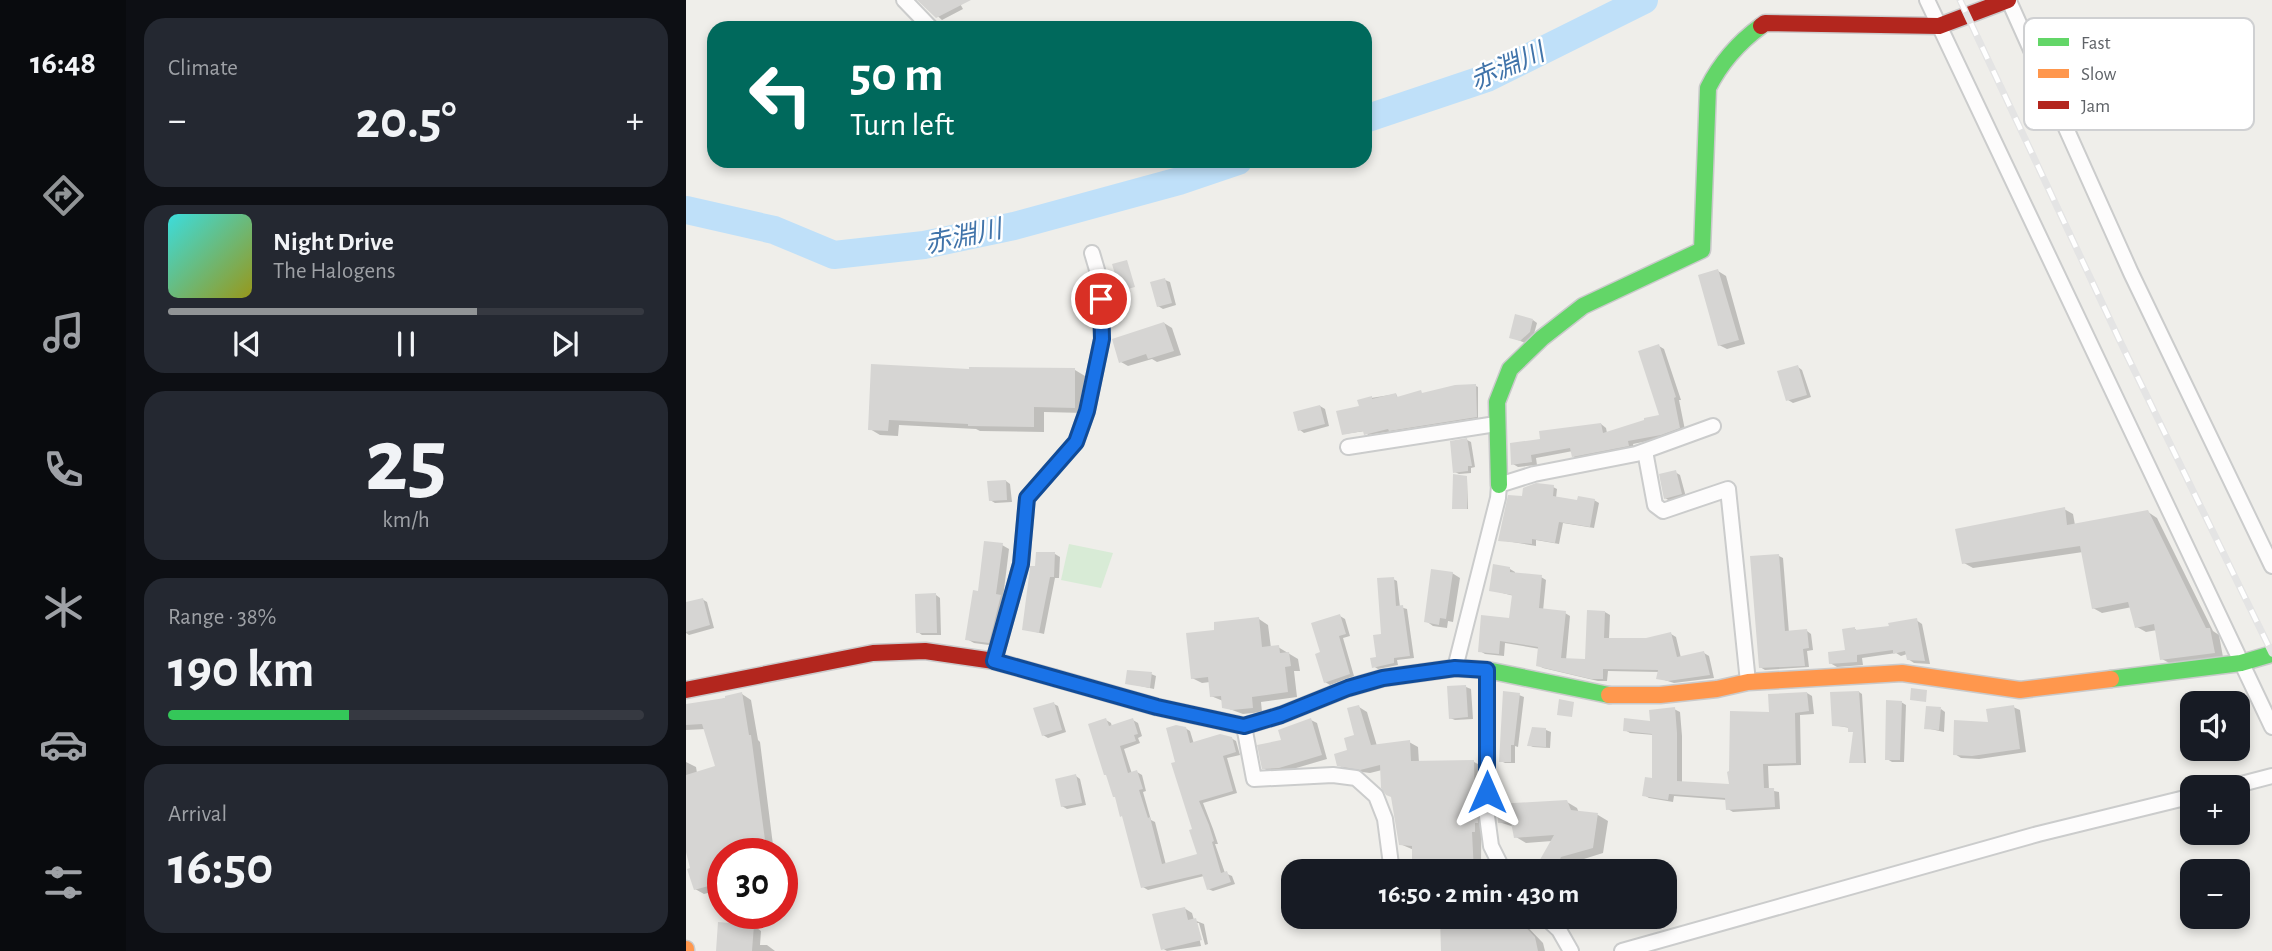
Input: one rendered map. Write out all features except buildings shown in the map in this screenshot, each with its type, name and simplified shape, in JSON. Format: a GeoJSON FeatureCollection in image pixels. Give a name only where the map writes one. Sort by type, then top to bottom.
{"type":"FeatureCollection","features":[{"type":"Feature","properties":{"kind":"street"},"geometry":{"type":"LineString","coordinates":[[904,0],[924,21]]}},
{"type":"Feature","properties":{"kind":"street"},"geometry":{"type":"LineString","coordinates":[[1927,0],[2272,727]]}},
{"type":"Feature","properties":{"kind":"street"},"geometry":{"type":"LineString","coordinates":[[1455,668],[1498,498],[1497,402],[1510,369],[1542,338],[1583,306],[1702,250],[1708,88],[1719,64],[1742,40],[1765,23],[1939,26],[2009,1],[2024,34]]}},
{"type":"Feature","properties":{"kind":"street"},"geometry":{"type":"LineString","coordinates":[[2067,130],[2131,273],[2272,566]]}},
{"type":"Feature","properties":{"kind":"street"},"geometry":{"type":"LineString","coordinates":[[994,661],[1021,564],[1027,498],[1076,442],[1087,411],[1102,339],[1100,280],[1092,253]]}},
{"type":"Feature","properties":{"kind":"street"},"geometry":{"type":"LineString","coordinates":[[1348,447],[1496,424]]}},
{"type":"Feature","properties":{"kind":"street"},"geometry":{"type":"LineString","coordinates":[[1499,485],[1534,474],[1646,451],[1713,426]]}},
{"type":"Feature","properties":{"kind":"street"},"geometry":{"type":"LineString","coordinates":[[1646,451],[1655,505],[1663,511],[1728,489],[1748,682]]}},
{"type":"Feature","properties":{"kind":"street"},"geometry":{"type":"LineString","coordinates":[[686,690],[873,653],[925,651],[994,661],[1157,707],[1244,726],[1383,678],[1455,668],[1487,670],[1605,695],[1660,695],[1717,689],[1748,682],[1902,673],[2020,690],[2241,663],[2272,653]]}},
{"type":"Feature","properties":{"kind":"street"},"geometry":{"type":"LineString","coordinates":[[1487,670],[1487,816],[1491,846],[1498,859]]}},
{"type":"Feature","properties":{"kind":"street"},"geometry":{"type":"LineString","coordinates":[[1244,726],[1254,779],[1344,776],[1356,778],[1376,796],[1385,819],[1390,859]]}},
{"type":"Feature","properties":{"kind":"street"},"geometry":{"type":"LineString","coordinates":[[2250,782],[2272,776]]}},
{"type":"Feature","properties":{"kind":"street"},"geometry":{"type":"LineString","coordinates":[[1622,951],[2038,834],[2180,799]]}},
{"type":"Feature","properties":{"kind":"street"},"geometry":{"type":"LineString","coordinates":[[1558,929],[1571,951]]}},
{"type":"Feature","properties":{"kind":"green space"},"geometry":{"type":"Polygon","coordinates":[[[1069,544],[1113,553],[1101,588],[1061,580],[1069,544]]]}},
{"type":"Feature","properties":{"kind":"waterway","name":"赤淵川"},"geometry":{"type":"LineString","coordinates":[[1372,117],[1487,78],[1644,0]]}},
{"type":"Feature","properties":{"kind":"waterway","name":"赤淵川"},"geometry":{"type":"LineString","coordinates":[[686,210],[774,230],[834,255],[924,245],[1014,226],[1217,168]]}},
{"type":"Feature","properties":{"kind":"railway"},"geometry":{"type":"LineString","coordinates":[[1960,0],[2119,339],[2272,653]]}},
{"type":"Feature","properties":{"kind":"traffic: fast"},"geometry":{"type":"LineString","coordinates":[[1499,485],[1497,402],[1510,369],[1542,338],[1583,306],[1702,250],[1708,88],[1731,54],[1761,26]]}},
{"type":"Feature","properties":{"kind":"traffic: fast"},"geometry":{"type":"LineString","coordinates":[[2111,679],[2241,663],[2272,654]]}},
{"type":"Feature","properties":{"kind":"traffic: fast"},"geometry":{"type":"LineString","coordinates":[[1055,678],[1157,707],[1244,726],[1383,678],[1455,668],[1487,670],[1609,695]]}},
{"type":"Feature","properties":{"kind":"traffic: slow"},"geometry":{"type":"LineString","coordinates":[[1609,695],[1660,695],[1717,689],[1748,682],[1902,673],[2020,690],[2111,679]]}},
{"type":"Feature","properties":{"kind":"traffic: jam"},"geometry":{"type":"LineString","coordinates":[[1761,26],[1765,23],[1939,26],[2008,0]]}},
{"type":"Feature","properties":{"kind":"traffic: jam"},"geometry":{"type":"LineString","coordinates":[[686,690],[873,653],[925,651],[994,661],[1055,678]]}},
{"type":"Feature","properties":{"kind":"route"},"geometry":{"type":"LineString","coordinates":[[1101,299],[1102,339],[1087,411],[1076,442],[1027,498],[1021,564],[994,661],[1157,707],[1244,726],[1383,678],[1455,668],[1487,670],[1487,792]]}}]}
